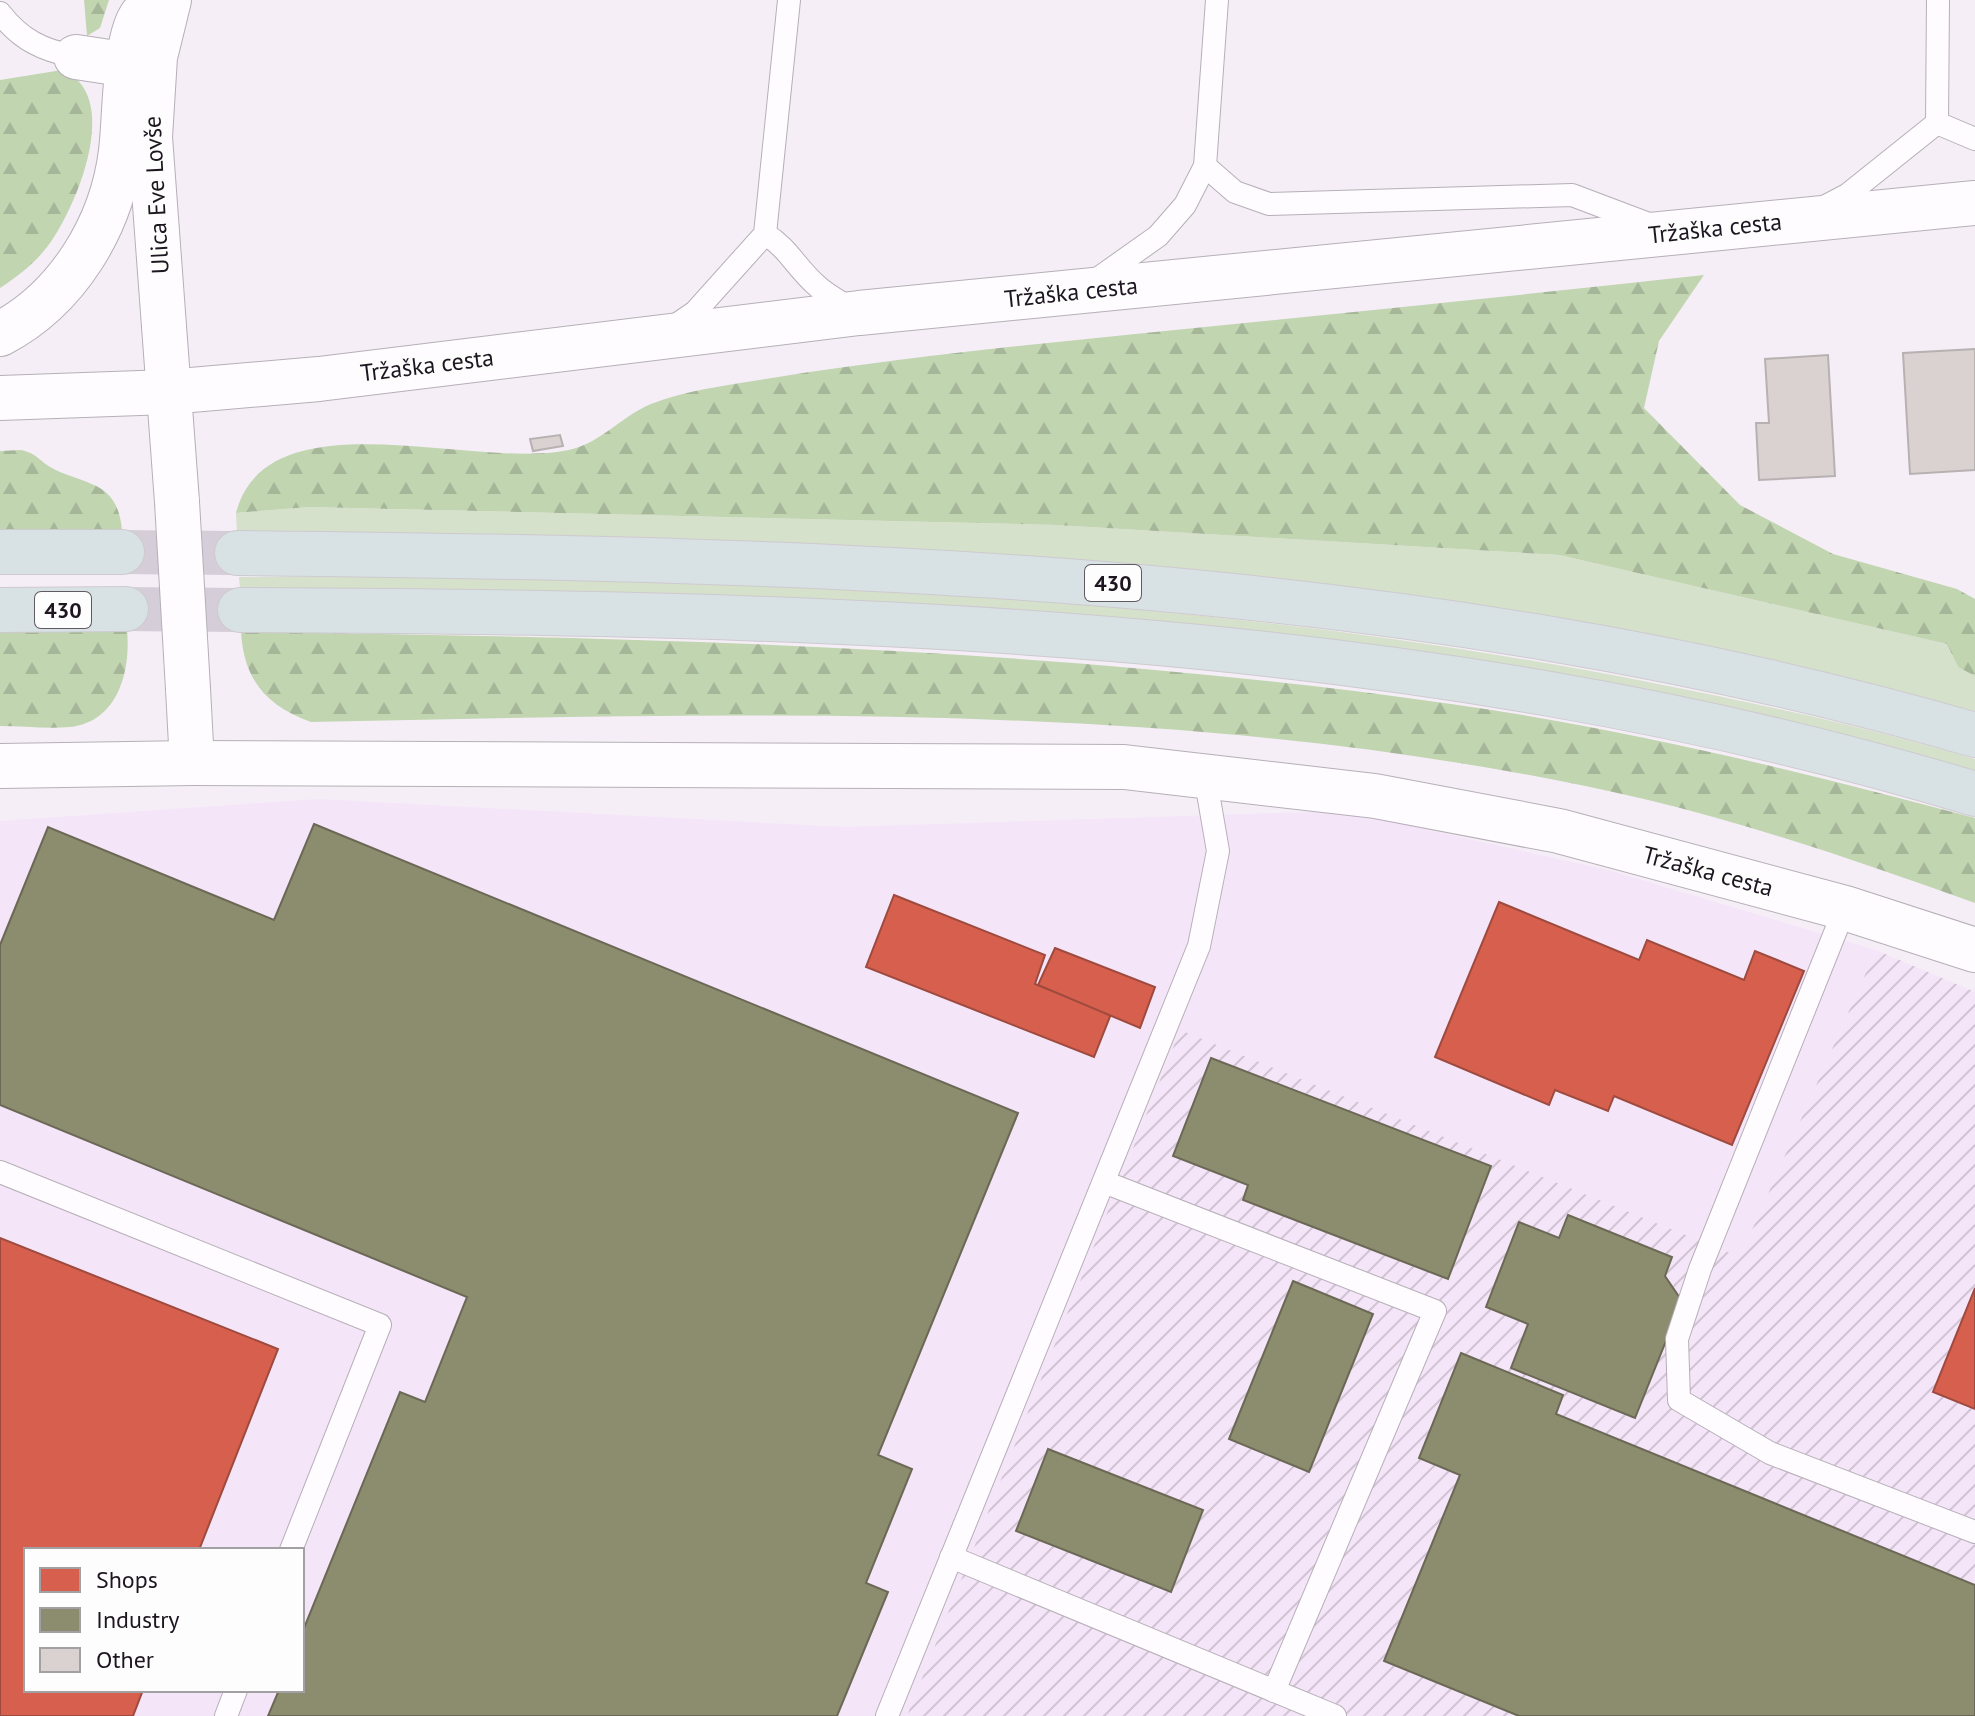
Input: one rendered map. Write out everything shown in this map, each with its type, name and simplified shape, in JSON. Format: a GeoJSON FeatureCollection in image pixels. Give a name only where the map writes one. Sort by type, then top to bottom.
{"type":"FeatureCollection","features":[{"type":"Feature","properties":{"kind":"highway"},"geometry":{"type":"LineString","coordinates":[[0,552],[122,552]]}},
{"type":"Feature","properties":{"kind":"highway","name":"430"},"geometry":{"type":"LineString","coordinates":[[237,553],[745,563],[1006,575],[1272,598],[1479,627],[1618,651],[1825,695],[1975,735]]}},
{"type":"Feature","properties":{"kind":"highway","name":"430"},"geometry":{"type":"LineString","coordinates":[[0,610],[126,609]]}},
{"type":"Feature","properties":{"kind":"highway"},"geometry":{"type":"LineString","coordinates":[[240,610],[745,619],[1045,634],[1183,646],[1388,670],[1608,706],[1828,753],[1975,794]]}},
{"type":"Feature","properties":{"kind":"street"},"geometry":{"type":"LineString","coordinates":[[0,334],[53,297],[87,250],[111,198],[121,155],[129,65],[139,18],[157,0]]}},
{"type":"Feature","properties":{"kind":"street","name":"Ulica Eve Lovše"},"geometry":{"type":"LineString","coordinates":[[168,392],[150,137],[155,57],[169,0]]}},
{"type":"Feature","properties":{"kind":"street"},"geometry":{"type":"LineString","coordinates":[[76,57],[129,65]]}},
{"type":"Feature","properties":{"kind":"street","name":"Tržaška cesta"},"geometry":{"type":"LineString","coordinates":[[0,398],[168,392],[319,379],[859,313],[1975,203]]}},
{"type":"Feature","properties":{"kind":"street"},"geometry":{"type":"LineString","coordinates":[[168,392],[192,763]]}},
{"type":"Feature","properties":{"kind":"street","name":"Tržaška cesta"},"geometry":{"type":"LineString","coordinates":[[0,766],[192,763],[1001,764],[1124,767],[1375,796],[1559,831],[1845,908],[1975,950]]}},
{"type":"Feature","properties":{"kind":"lane"},"geometry":{"type":"LineString","coordinates":[[659,336],[695,312],[765,234],[789,0]]}},
{"type":"Feature","properties":{"kind":"lane"},"geometry":{"type":"LineString","coordinates":[[1079,291],[1158,236],[1185,205],[1205,166],[1217,0]]}},
{"type":"Feature","properties":{"kind":"lane"},"geometry":{"type":"LineString","coordinates":[[1937,123],[1938,0]]}},
{"type":"Feature","properties":{"kind":"lane"},"geometry":{"type":"LineString","coordinates":[[0,13],[14,31],[41,50],[76,57]]}},
{"type":"Feature","properties":{"kind":"lane"},"geometry":{"type":"LineString","coordinates":[[1937,123],[1975,139]]}},
{"type":"Feature","properties":{"kind":"lane"},"geometry":{"type":"LineString","coordinates":[[1800,220],[1847,195],[1937,123]]}},
{"type":"Feature","properties":{"kind":"lane"},"geometry":{"type":"LineString","coordinates":[[1205,166],[1235,192],[1269,204],[1572,195],[1671,232]]}},
{"type":"Feature","properties":{"kind":"lane"},"geometry":{"type":"LineString","coordinates":[[765,234],[785,246],[796,265],[817,287],[859,313]]}},
{"type":"Feature","properties":{"kind":"lane"},"geometry":{"type":"LineString","coordinates":[[887,1716],[1199,946],[1218,851],[1205,776]]}},
{"type":"Feature","properties":{"kind":"lane"},"geometry":{"type":"LineString","coordinates":[[1845,908],[1700,1269],[1677,1339],[1679,1400],[1770,1453],[1975,1532]]}},
{"type":"Feature","properties":{"kind":"lane"},"geometry":{"type":"LineString","coordinates":[[0,1172],[380,1325],[292,1548]]}},
{"type":"Feature","properties":{"kind":"lane"},"geometry":{"type":"LineString","coordinates":[[1104,1182],[1435,1311],[1274,1691]]}},
{"type":"Feature","properties":{"kind":"lane"},"geometry":{"type":"LineString","coordinates":[[951,1557],[1335,1716]]}},
{"type":"Feature","properties":{"kind":"lane"},"geometry":{"type":"LineString","coordinates":[[226,1716],[235,1692]]}},
{"type":"Feature","properties":{"kind":"shaded area"},"geometry":{"type":"Polygon","coordinates":[[[318,799],[844,827],[1344,811],[1608,870],[1876,950],[1740,1257],[1180,1030],[907,1716],[0,1716],[0,821],[318,799]]]}},
{"type":"Feature","properties":{"kind":"shaded area"},"geometry":{"type":"Polygon","coordinates":[[[1876,950],[1975,992],[1975,1716],[907,1716],[1180,1030],[1740,1257],[1876,950]]]}},
{"type":"Feature","properties":{"kind":"green space"},"geometry":{"type":"Polygon","coordinates":[[[84,0],[109,0],[100,28],[87,36],[84,0]]]}},
{"type":"Feature","properties":{"kind":"green space"},"geometry":{"type":"Polygon","coordinates":[[[62,70],[80,83],[90,103],[92,127],[89,154],[81,181],[59,230],[37,259],[0,288],[0,80],[62,70]]]}},
{"type":"Feature","properties":{"kind":"green space"},"geometry":{"type":"Polygon","coordinates":[[[1704,275],[1659,341],[1644,408],[1740,505],[1833,554],[1957,589],[1975,599],[1975,676],[1958,667],[1947,644],[1559,555],[1056,525],[309,507],[236,513],[256,476],[291,455],[336,446],[387,445],[493,453],[541,453],[579,447],[642,408],[666,399],[778,377],[997,348],[1704,275]]]}},
{"type":"Feature","properties":{"kind":"green space"},"geometry":{"type":"Polygon","coordinates":[[[20,450],[107,493],[119,514],[122,531],[0,530],[0,451],[20,450]]]}},
{"type":"Feature","properties":{"kind":"green space"},"geometry":{"type":"Polygon","coordinates":[[[309,507],[1056,525],[1559,555],[1947,644],[1958,667],[1975,676],[1975,711],[1682,640],[1429,597],[1258,576],[991,560],[237,534],[236,513],[309,507]]]}},
{"type":"Feature","properties":{"kind":"green space"},"geometry":{"type":"Polygon","coordinates":[[[239,577],[417,577],[774,585],[1130,609],[1307,628],[1483,653],[1778,709],[1975,759],[1975,772],[1765,717],[1594,683],[240,589],[239,577]]]}},
{"type":"Feature","properties":{"kind":"green space"},"geometry":{"type":"Polygon","coordinates":[[[0,630],[127,630],[127,662],[118,692],[100,716],[86,723],[61,728],[0,726],[0,630]]]}},
{"type":"Feature","properties":{"kind":"green space"},"geometry":{"type":"Polygon","coordinates":[[[241,632],[545,637],[999,657],[1300,685],[1518,714],[1715,753],[1975,818],[1975,903],[1770,833],[1644,799],[1480,766],[1314,743],[1148,728],[980,719],[645,716],[311,722],[282,708],[260,689],[247,664],[241,632]]]}},
{"type":"Feature","properties":{"kind":"building: Shops"},"geometry":{"type":"Polygon","coordinates":[[[894,895],[1045,955],[1035,984],[1111,1014],[1094,1057],[866,967],[894,895]]]}},
{"type":"Feature","properties":{"kind":"building: Shops"},"geometry":{"type":"Polygon","coordinates":[[[1499,902],[1639,960],[1647,940],[1744,980],[1755,951],[1804,971],[1732,1145],[1614,1096],[1608,1111],[1555,1090],[1549,1105],[1435,1057],[1499,902]]]}},
{"type":"Feature","properties":{"kind":"building: Shops"},"geometry":{"type":"Polygon","coordinates":[[[1055,948],[1155,987],[1140,1028],[1038,985],[1055,948]]]}},
{"type":"Feature","properties":{"kind":"building: Shops"},"geometry":{"type":"Polygon","coordinates":[[[0,1238],[278,1349],[200,1548],[24,1548],[24,1692],[142,1692],[133,1716],[0,1716],[0,1238]]]}},
{"type":"Feature","properties":{"kind":"building: Shops"},"geometry":{"type":"Polygon","coordinates":[[[1975,1288],[1975,1409],[1933,1392],[1975,1288]]]}},
{"type":"Feature","properties":{"kind":"building: Industry"},"geometry":{"type":"Polygon","coordinates":[[[314,824],[1018,1113],[878,1455],[912,1469],[866,1583],[888,1592],[837,1716],[268,1716],[278,1692],[304,1692],[304,1628],[400,1392],[425,1402],[467,1297],[0,1105],[0,945],[48,827],[274,920],[314,824]]]}},
{"type":"Feature","properties":{"kind":"building: Industry"},"geometry":{"type":"Polygon","coordinates":[[[1211,1058],[1491,1166],[1448,1279],[1243,1200],[1248,1185],[1173,1156],[1211,1058]]]}},
{"type":"Feature","properties":{"kind":"building: Industry"},"geometry":{"type":"Polygon","coordinates":[[[1568,1215],[1672,1257],[1665,1276],[1682,1301],[1635,1418],[1511,1368],[1528,1324],[1486,1307],[1519,1222],[1559,1238],[1568,1215]]]}},
{"type":"Feature","properties":{"kind":"building: Industry"},"geometry":{"type":"Polygon","coordinates":[[[1293,1281],[1373,1314],[1309,1472],[1229,1439],[1293,1281]]]}},
{"type":"Feature","properties":{"kind":"building: Industry"},"geometry":{"type":"Polygon","coordinates":[[[1461,1353],[1563,1395],[1556,1414],[1975,1585],[1975,1716],[1519,1716],[1384,1661],[1460,1475],[1419,1458],[1461,1353]]]}},
{"type":"Feature","properties":{"kind":"building: Industry"},"geometry":{"type":"Polygon","coordinates":[[[1048,1449],[1203,1510],[1171,1592],[1016,1531],[1048,1449]]]}},
{"type":"Feature","properties":{"kind":"building: Other"},"geometry":{"type":"Polygon","coordinates":[[[1975,349],[1975,470],[1910,474],[1903,353],[1975,349]]]}},
{"type":"Feature","properties":{"kind":"building: Other"},"geometry":{"type":"Polygon","coordinates":[[[1828,355],[1835,476],[1759,480],[1756,423],[1769,423],[1765,359],[1828,355]]]}},
{"type":"Feature","properties":{"kind":"building: Other"},"geometry":{"type":"Polygon","coordinates":[[[560,435],[563,446],[533,451],[530,439],[560,435]]]}},
{"type":"Feature","properties":{"kind":"tunnel"},"geometry":{"type":"LineString","coordinates":[[122,552],[237,553]]}},
{"type":"Feature","properties":{"kind":"tunnel"},"geometry":{"type":"LineString","coordinates":[[126,609],[240,610]]}}]}
